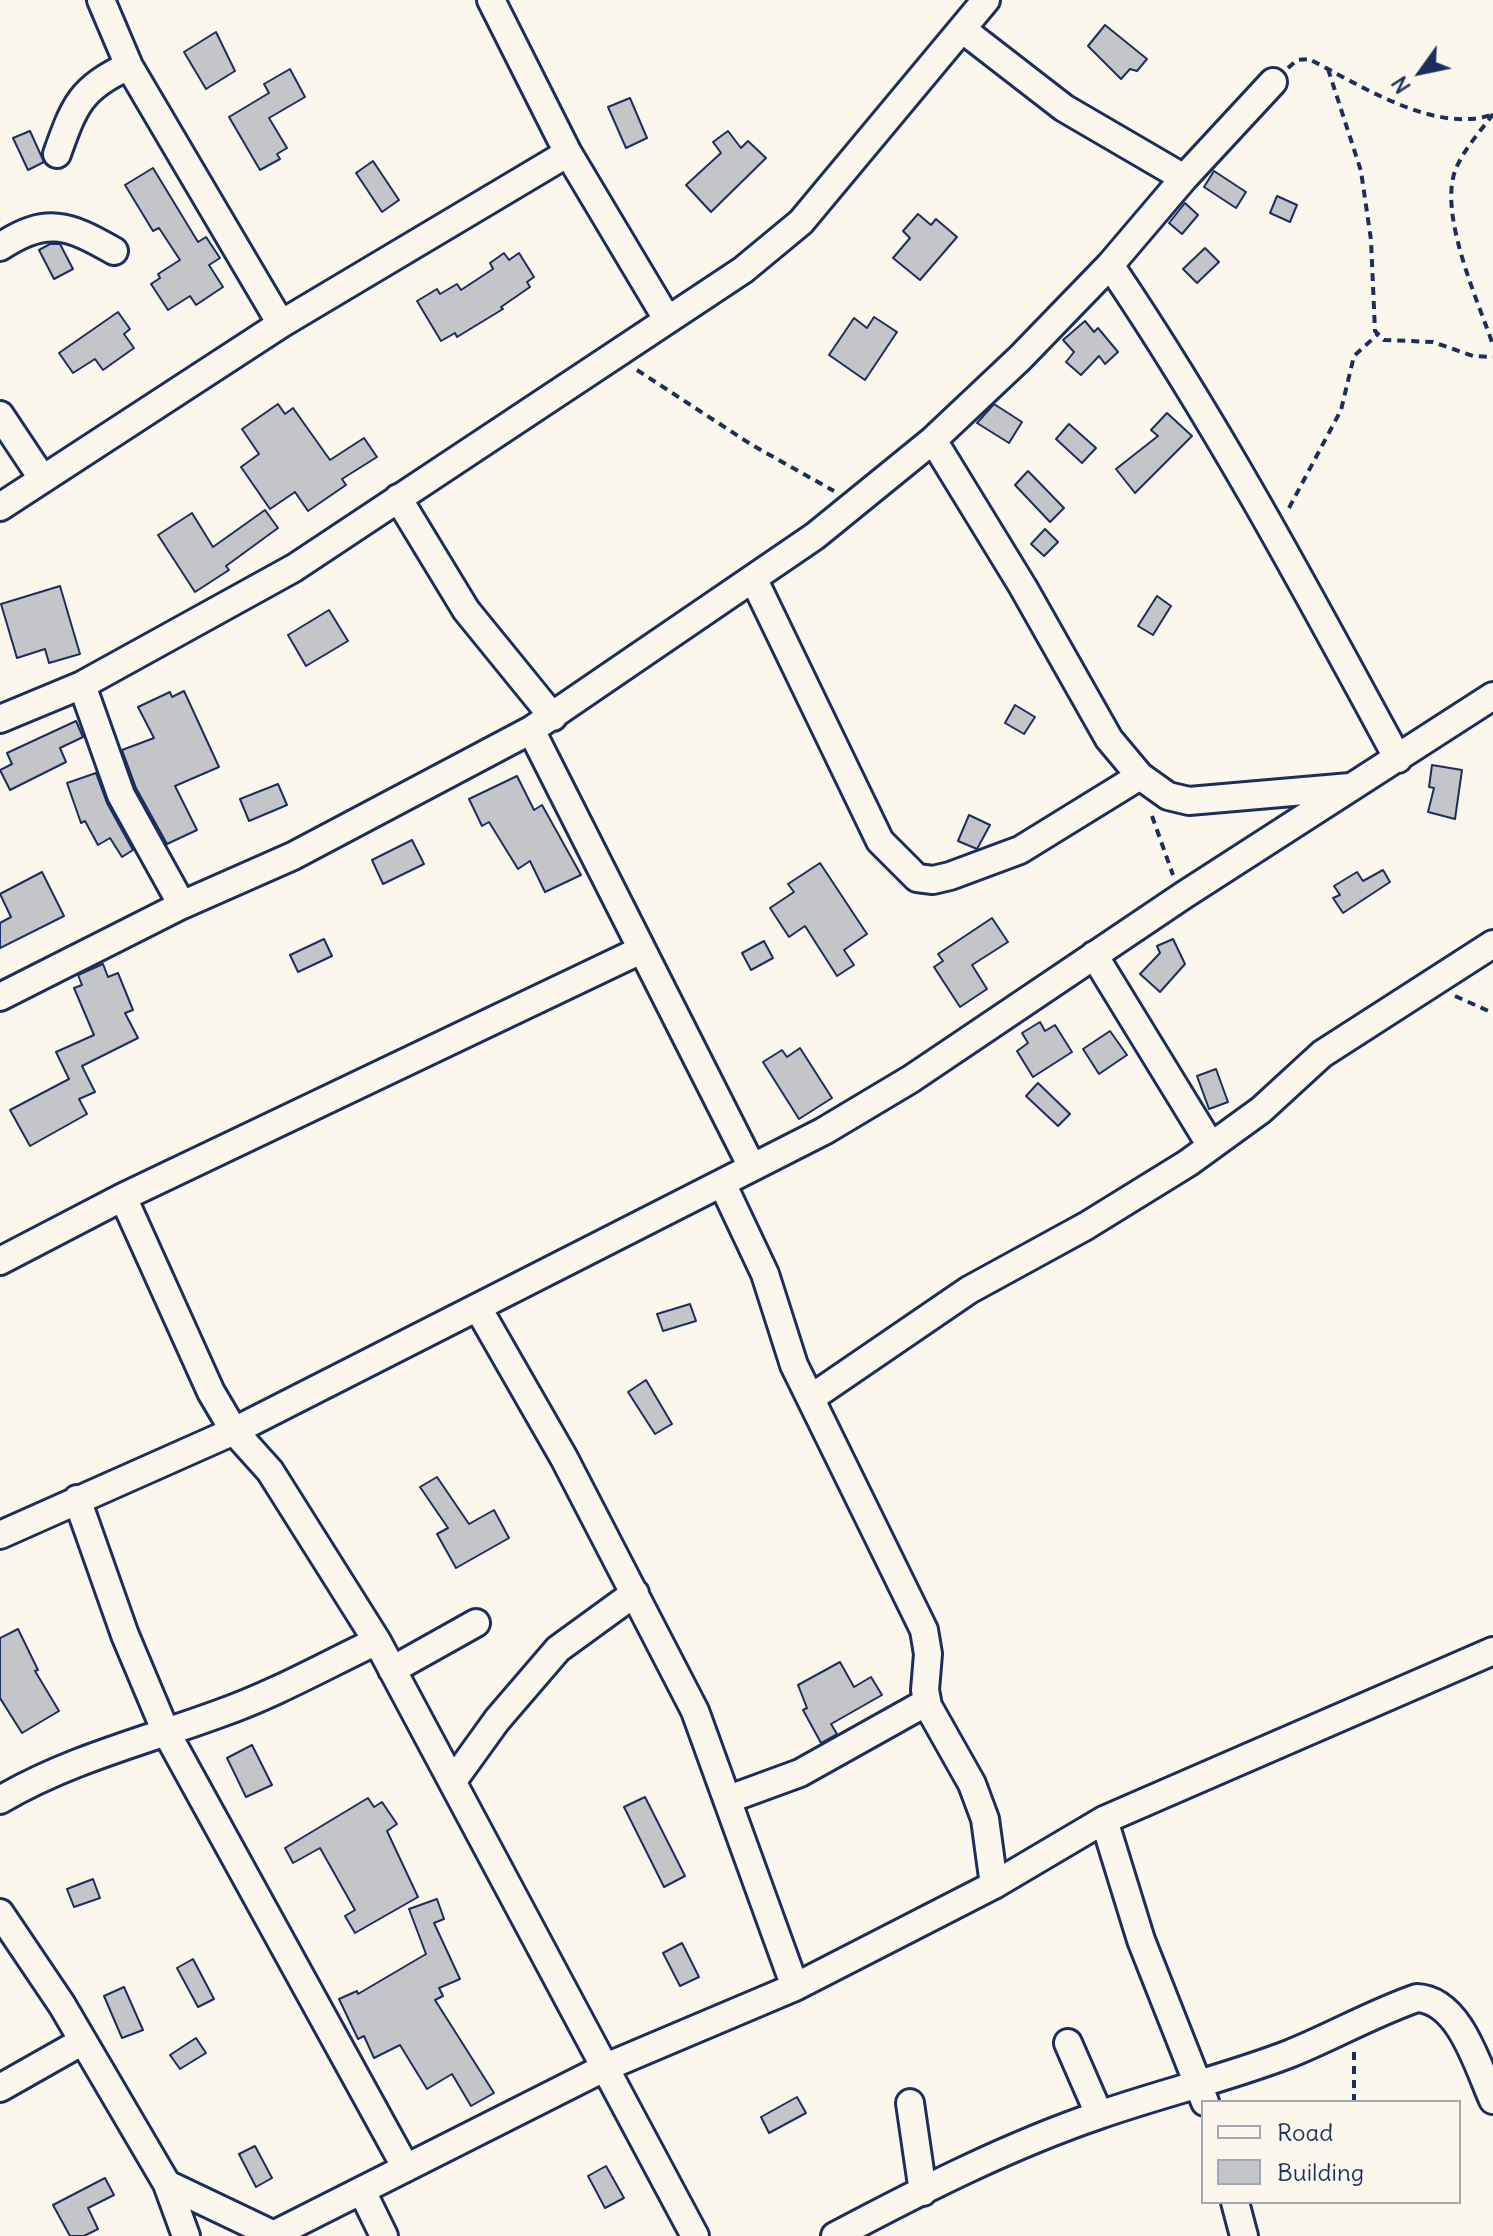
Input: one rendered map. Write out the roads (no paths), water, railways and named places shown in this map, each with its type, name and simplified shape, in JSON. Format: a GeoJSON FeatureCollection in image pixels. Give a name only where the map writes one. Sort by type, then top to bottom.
{"type":"FeatureCollection","features":[{"type":"Feature","properties":{"kind":"street"},"geometry":{"type":"LineString","coordinates":[[101,0],[129,66],[281,324]]}},
{"type":"Feature","properties":{"kind":"street"},"geometry":{"type":"LineString","coordinates":[[491,0],[568,153],[667,319]]}},
{"type":"Feature","properties":{"kind":"street"},"geometry":{"type":"LineString","coordinates":[[0,719],[82,685],[294,568],[616,351],[743,270],[801,222],[986,0]]}},
{"type":"Feature","properties":{"kind":"street"},"geometry":{"type":"LineString","coordinates":[[962,29],[1064,108],[1184,178]]}},
{"type":"Feature","properties":{"kind":"street"},"geometry":{"type":"LineString","coordinates":[[57,154],[70,117],[84,93],[95,83],[129,66]]}},
{"type":"Feature","properties":{"kind":"street"},"geometry":{"type":"LineString","coordinates":[[0,997],[182,905],[293,856],[542,724],[754,580],[857,504],[933,440],[1110,265],[1184,178],[1273,82]]}},
{"type":"Feature","properties":{"kind":"street"},"geometry":{"type":"LineString","coordinates":[[0,507],[281,324],[568,153]]}},
{"type":"Feature","properties":{"kind":"street"},"geometry":{"type":"LineString","coordinates":[[0,247],[29,230],[48,226],[78,232],[114,251]]}},
{"type":"Feature","properties":{"kind":"street"},"geometry":{"type":"LineString","coordinates":[[1110,265],[1173,357],[1398,759]]}},
{"type":"Feature","properties":{"kind":"street"},"geometry":{"type":"LineString","coordinates":[[0,415],[42,478]]}},
{"type":"Feature","properties":{"kind":"street"},"geometry":{"type":"LineString","coordinates":[[933,440],[1023,587],[1095,717],[1140,776],[1168,796],[1189,801],[1262,797],[1356,786]]}},
{"type":"Feature","properties":{"kind":"street"},"geometry":{"type":"LineString","coordinates":[[398,498],[466,610],[542,724],[641,950],[752,1167]]}},
{"type":"Feature","properties":{"kind":"street"},"geometry":{"type":"LineString","coordinates":[[754,580],[880,841],[917,878],[933,880],[950,876],[1020,850],[1140,776]]}},
{"type":"Feature","properties":{"kind":"street"},"geometry":{"type":"LineString","coordinates":[[82,685],[121,795],[182,905]]}},
{"type":"Feature","properties":{"kind":"street"},"geometry":{"type":"LineString","coordinates":[[0,1535],[234,1431],[865,1108],[1184,895],[1493,696]]}},
{"type":"Feature","properties":{"kind":"street"},"geometry":{"type":"LineString","coordinates":[[811,1398],[951,1301],[1086,1226],[1211,1146],[1261,1110],[1322,1054],[1437,983],[1493,944]]}},
{"type":"Feature","properties":{"kind":"street"},"geometry":{"type":"LineString","coordinates":[[0,1261],[123,1197],[641,950]]}},
{"type":"Feature","properties":{"kind":"street"},"geometry":{"type":"LineString","coordinates":[[1094,955],[1211,1146]]}},
{"type":"Feature","properties":{"kind":"street"},"geometry":{"type":"LineString","coordinates":[[722,1183],[765,1274],[794,1365],[924,1630],[928,1654],[927,1702],[972,1784],[981,1808],[994,1885]]}},
{"type":"Feature","properties":{"kind":"street"},"geometry":{"type":"LineString","coordinates":[[123,1197],[211,1392],[234,1431],[270,1471],[377,1641],[695,2236]]}},
{"type":"Feature","properties":{"kind":"street"},"geometry":{"type":"LineString","coordinates":[[478,1308],[635,1593],[695,1711],[795,1987]]}},
{"type":"Feature","properties":{"kind":"street"},"geometry":{"type":"LineString","coordinates":[[77,1499],[125,1635],[165,1730],[406,2168]]}},
{"type":"Feature","properties":{"kind":"street"},"geometry":{"type":"LineString","coordinates":[[453,1781],[497,1720],[558,1649],[635,1593]]}},
{"type":"Feature","properties":{"kind":"street"},"geometry":{"type":"LineString","coordinates":[[392,1670],[476,1623]]}},
{"type":"Feature","properties":{"kind":"street"},"geometry":{"type":"LineString","coordinates":[[0,1800],[61,1768],[225,1712],[377,1641]]}},
{"type":"Feature","properties":{"kind":"street"},"geometry":{"type":"LineString","coordinates":[[167,2184],[273,2235],[606,2067],[795,1987],[994,1885],[1104,1820],[1493,1651]]}},
{"type":"Feature","properties":{"kind":"street"},"geometry":{"type":"LineString","coordinates":[[729,1799],[800,1773],[927,1702]]}},
{"type":"Feature","properties":{"kind":"street"},"geometry":{"type":"LineString","coordinates":[[1104,1820],[1141,1940],[1203,2094]]}},
{"type":"Feature","properties":{"kind":"street"},"geometry":{"type":"LineString","coordinates":[[0,1913],[83,2041],[167,2184],[186,2236]]}},
{"type":"Feature","properties":{"kind":"street"},"geometry":{"type":"LineString","coordinates":[[835,2236],[986,2161],[1099,2114],[1203,2094],[1417,1998],[1435,2002],[1454,2022],[1493,2100]]}},
{"type":"Feature","properties":{"kind":"street"},"geometry":{"type":"LineString","coordinates":[[0,2088],[83,2041]]}},
{"type":"Feature","properties":{"kind":"street"},"geometry":{"type":"LineString","coordinates":[[1068,2043],[1099,2114]]}},
{"type":"Feature","properties":{"kind":"street"},"geometry":{"type":"LineString","coordinates":[[910,2103],[923,2192]]}},
{"type":"Feature","properties":{"kind":"street"},"geometry":{"type":"LineString","coordinates":[[362,2191],[384,2236]]}},
{"type":"Feature","properties":{"kind":"street"},"geometry":{"type":"LineString","coordinates":[[1236,2204],[1244,2236]]}}]}
